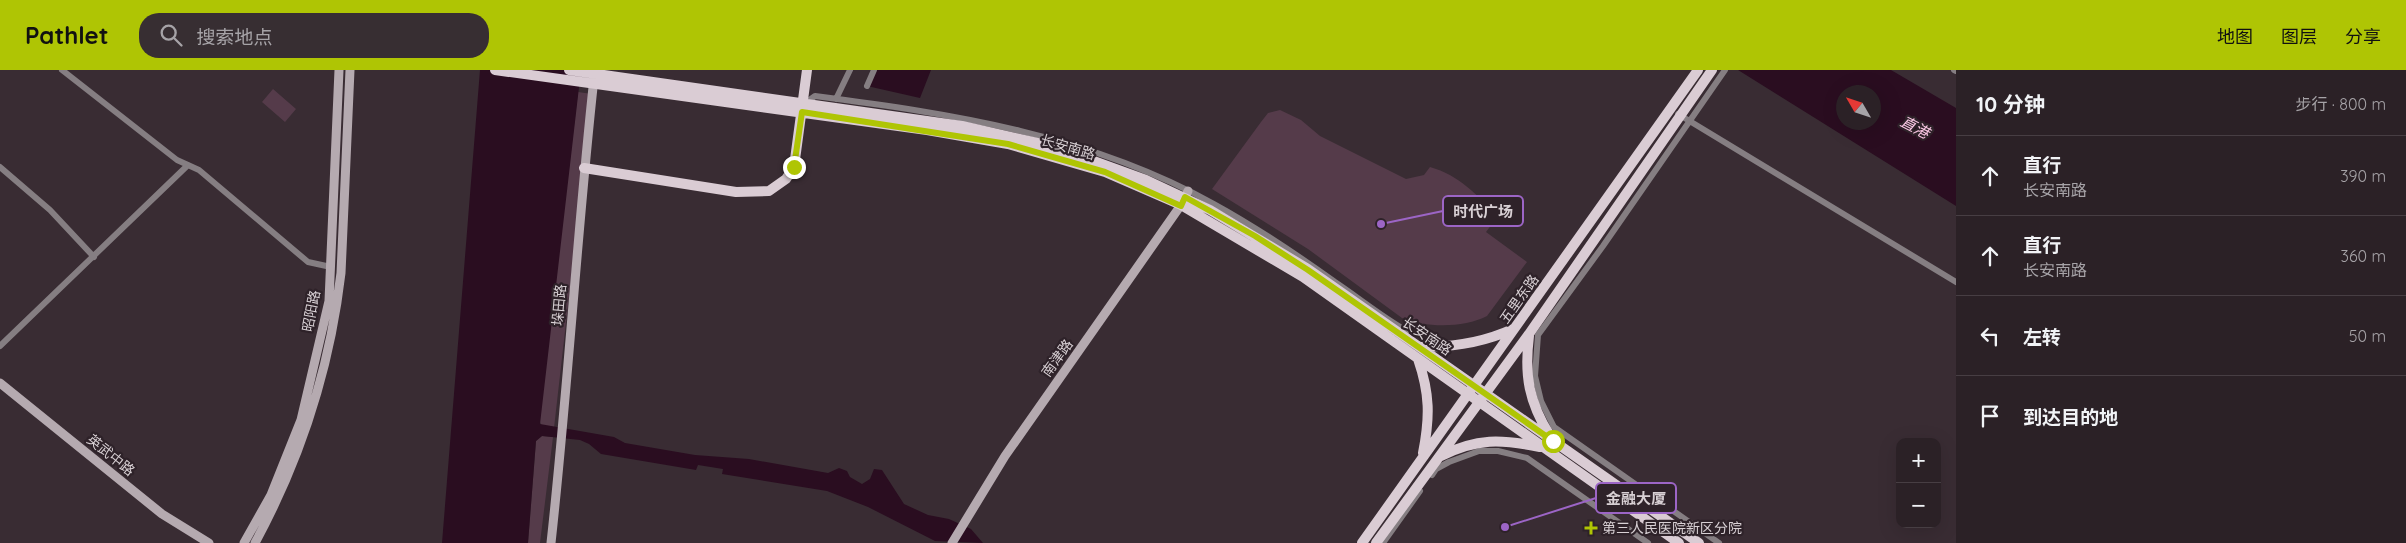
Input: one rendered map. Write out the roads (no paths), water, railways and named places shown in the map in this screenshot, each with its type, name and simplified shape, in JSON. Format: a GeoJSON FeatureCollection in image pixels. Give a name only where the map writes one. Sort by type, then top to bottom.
{"type":"FeatureCollection","features":[{"type":"Feature","properties":{"kind":"main road","name":"长安南路"},"geometry":{"type":"LineString","coordinates":[[495,70],[738,98]]}},
{"type":"Feature","properties":{"kind":"main road","name":"长安南路"},"geometry":{"type":"LineString","coordinates":[[569,70],[1008,144],[1105,172],[1185,198],[1255,236],[1308,270],[1699,543]]}},
{"type":"Feature","properties":{"kind":"main road"},"geometry":{"type":"LineString","coordinates":[[584,168],[736,192],[769,191],[786,180],[794,167],[807,70]]}},
{"type":"Feature","properties":{"kind":"main road","name":"五里东路"},"geometry":{"type":"LineString","coordinates":[[1362,543],[1698,70]]}},
{"type":"Feature","properties":{"kind":"main road","name":"五里东路"},"geometry":{"type":"LineString","coordinates":[[1376,543],[1529,334],[1710,72]]}},
{"type":"Feature","properties":{"kind":"main road","name":"长安南路"},"geometry":{"type":"LineString","coordinates":[[1185,198],[1303,277],[1679,543]]}},
{"type":"Feature","properties":{"kind":"main road"},"geometry":{"type":"LineString","coordinates":[[1417,346],[1461,346],[1495,337],[1514,329]]}},
{"type":"Feature","properties":{"kind":"main road"},"geometry":{"type":"LineString","coordinates":[[1529,334],[1526,360],[1531,395],[1537,414],[1553,441]]}},
{"type":"Feature","properties":{"kind":"main road"},"geometry":{"type":"LineString","coordinates":[[1418,359],[1427,385],[1428,404],[1428,428],[1422,458]]}},
{"type":"Feature","properties":{"kind":"main road"},"geometry":{"type":"LineString","coordinates":[[1440,456],[1467,444],[1492,441],[1544,448]]}},
{"type":"Feature","properties":{"kind":"street"},"geometry":{"type":"LineString","coordinates":[[62,70],[177,160],[199,170],[308,262],[332,267]]}},
{"type":"Feature","properties":{"kind":"street","name":"昭阳路"},"geometry":{"type":"LineString","coordinates":[[244,543],[271,496],[301,420],[329,301],[332,267],[339,70]]}},
{"type":"Feature","properties":{"kind":"street","name":"昭阳路"},"geometry":{"type":"LineString","coordinates":[[255,543],[278,500],[307,423],[326,358],[337,305],[341,273],[350,70]]}},
{"type":"Feature","properties":{"kind":"street","name":"垛田路"},"geometry":{"type":"LineString","coordinates":[[551,543],[562,443],[584,168],[595,70]]}},
{"type":"Feature","properties":{"kind":"street"},"geometry":{"type":"LineString","coordinates":[[836,99],[850,70]]}},
{"type":"Feature","properties":{"kind":"street"},"geometry":{"type":"LineString","coordinates":[[867,86],[874,70]]}},
{"type":"Feature","properties":{"kind":"street"},"geometry":{"type":"LineString","coordinates":[[1719,543],[1554,427],[1541,401],[1535,376],[1538,335],[1725,70]]}},
{"type":"Feature","properties":{"kind":"street"},"geometry":{"type":"LineString","coordinates":[[802,108],[815,96],[963,117],[1012,128],[1111,158],[1185,198],[1258,230],[1407,331]]}},
{"type":"Feature","properties":{"kind":"street"},"geometry":{"type":"LineString","coordinates":[[1670,109],[1956,282]]}},
{"type":"Feature","properties":{"kind":"street"},"geometry":{"type":"LineString","coordinates":[[0,346],[188,165]]}},
{"type":"Feature","properties":{"kind":"street"},"geometry":{"type":"LineString","coordinates":[[0,167],[50,210],[94,257]]}},
{"type":"Feature","properties":{"kind":"street","name":"南津路"},"geometry":{"type":"LineString","coordinates":[[952,543],[971,509],[1033,416],[1185,198]]}},
{"type":"Feature","properties":{"kind":"street","name":"英武中路"},"geometry":{"type":"LineString","coordinates":[[0,383],[162,514],[209,543]]}},
{"type":"Feature","properties":{"kind":"street"},"geometry":{"type":"LineString","coordinates":[[1383,543],[1436,469],[1480,451],[1498,451],[1527,458],[1648,543]]}},
{"type":"Feature","properties":{"kind":"water"},"geometry":{"type":"Polygon","coordinates":[[[480,70],[581,70],[540,424],[614,437],[625,443],[695,455],[749,459],[828,473],[839,468],[847,471],[850,477],[862,484],[870,479],[874,469],[882,470],[904,504],[928,515],[949,519],[971,529],[983,543],[935,541],[868,507],[827,491],[722,474],[723,469],[698,465],[696,470],[601,454],[589,444],[580,440],[542,436],[536,441],[528,543],[442,543],[480,70]]]}},
{"type":"Feature","properties":{"kind":"water"},"geometry":{"type":"Polygon","coordinates":[[[874,70],[931,70],[920,98],[867,86],[874,70]]]}},
{"type":"Feature","properties":{"kind":"water","name":"直港"},"geometry":{"type":"Polygon","coordinates":[[[1738,70],[1891,70],[1956,108],[1956,206],[1738,70]]]}},
{"type":"Feature","properties":{"kind":"place","name":"时代广场"},"geometry":{"type":"Point","coordinates":[1381,224]}},
{"type":"Feature","properties":{"kind":"place","name":"金融大厦"},"geometry":{"type":"Point","coordinates":[1505,527]}},
{"type":"Feature","properties":{"kind":"place","name":"第三人民医院新区分院"},"geometry":{"type":"Point","coordinates":[1591,528]}}]}
